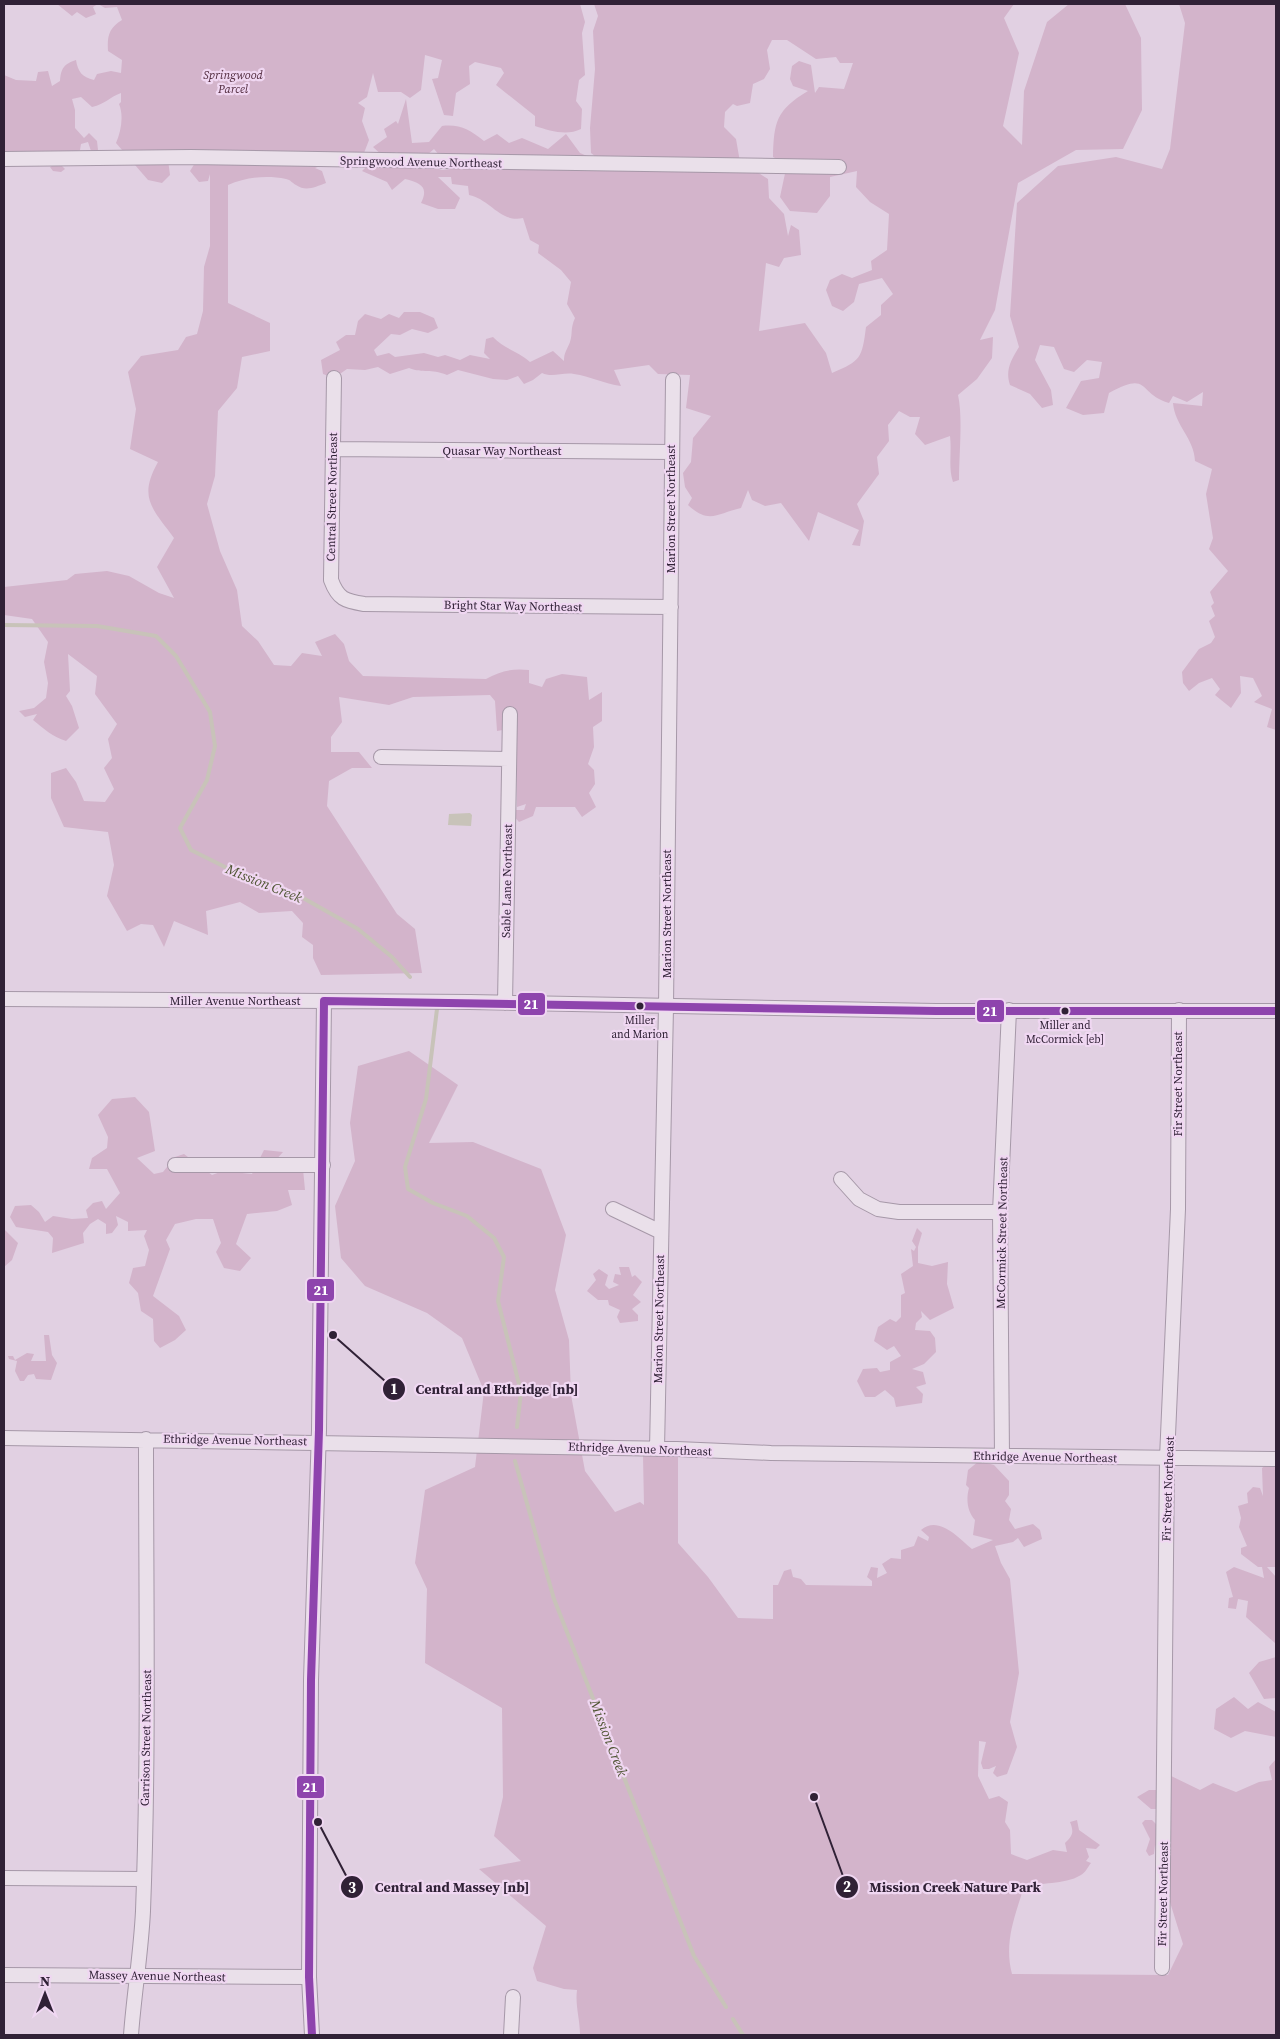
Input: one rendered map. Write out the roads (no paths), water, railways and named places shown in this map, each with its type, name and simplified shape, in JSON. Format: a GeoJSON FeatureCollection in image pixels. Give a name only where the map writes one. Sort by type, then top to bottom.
{"type":"FeatureCollection","features":[{"type":"Feature","properties":{"kind":"street","name":"Springwood Avenue Northeast"},"geometry":{"type":"LineString","coordinates":[[4,159],[191,157],[839,168]]}},
{"type":"Feature","properties":{"kind":"street","name":"Central Street Northeast"},"geometry":{"type":"LineString","coordinates":[[334,378],[331,580],[336,593],[355,603]]}},
{"type":"Feature","properties":{"kind":"street","name":"Marion Street Northeast"},"geometry":{"type":"LineString","coordinates":[[657,1449],[666,1006],[673,380]]}},
{"type":"Feature","properties":{"kind":"street","name":"Quasar Way Northeast"},"geometry":{"type":"LineString","coordinates":[[333,450],[671,452]]}},
{"type":"Feature","properties":{"kind":"street","name":"Bright Star Way Northeast"},"geometry":{"type":"LineString","coordinates":[[355,603],[670,607]]}},
{"type":"Feature","properties":{"kind":"street","name":"Sable Lane Northeast"},"geometry":{"type":"LineString","coordinates":[[505,1002],[510,714]]}},
{"type":"Feature","properties":{"kind":"street"},"geometry":{"type":"LineString","coordinates":[[381,757],[509,759]]}},
{"type":"Feature","properties":{"kind":"street","name":"Miller Avenue Northeast"},"geometry":{"type":"LineString","coordinates":[[4,999],[505,1002],[936,1011],[1276,1011]]}},
{"type":"Feature","properties":{"kind":"street"},"geometry":{"type":"LineString","coordinates":[[312,2035],[309,1977],[311,1680],[318,1442],[324,1001]]}},
{"type":"Feature","properties":{"kind":"street","name":"McCormick Street Northeast"},"geometry":{"type":"LineString","coordinates":[[1002,1456],[1000,1212],[1009,1010]]}},
{"type":"Feature","properties":{"kind":"street","name":"Fir Street Northeast"},"geometry":{"type":"LineString","coordinates":[[1162,1968],[1167,1458],[1178,1208],[1179,1010]]}},
{"type":"Feature","properties":{"kind":"street"},"geometry":{"type":"LineString","coordinates":[[175,1165],[323,1165]]}},
{"type":"Feature","properties":{"kind":"street"},"geometry":{"type":"LineString","coordinates":[[841,1179],[859,1199],[878,1210],[1000,1212]]}},
{"type":"Feature","properties":{"kind":"street"},"geometry":{"type":"LineString","coordinates":[[613,1210],[661,1232]]}},
{"type":"Feature","properties":{"kind":"street","name":"Ethridge Avenue Northeast"},"geometry":{"type":"LineString","coordinates":[[4,1438],[318,1442],[770,1453],[1276,1459]]}},
{"type":"Feature","properties":{"kind":"street","name":"Garrison Street Northeast"},"geometry":{"type":"LineString","coordinates":[[131,2035],[135,1976],[141,1945],[144,1879],[146,1439]]}},
{"type":"Feature","properties":{"kind":"street"},"geometry":{"type":"LineString","coordinates":[[4,1878],[144,1879]]}},
{"type":"Feature","properties":{"kind":"street","name":"Massey Avenue Northeast"},"geometry":{"type":"LineString","coordinates":[[4,1975],[309,1977]]}},
{"type":"Feature","properties":{"kind":"street"},"geometry":{"type":"LineString","coordinates":[[511,2035],[513,1997]]}},
{"type":"Feature","properties":{"kind":"waterway","name":"Mission Creek"},"geometry":{"type":"LineString","coordinates":[[4,625],[97,626],[156,636],[176,656],[210,712],[215,746],[207,780],[180,828],[191,850],[241,875],[296,894],[358,929],[392,957],[410,977]]}},
{"type":"Feature","properties":{"kind":"waterway","name":"Mission Creek"},"geometry":{"type":"LineString","coordinates":[[437,1009],[426,1099],[405,1167],[408,1189],[433,1203],[467,1216],[494,1238],[504,1257],[498,1301],[521,1392],[517,1427]]}},
{"type":"Feature","properties":{"kind":"waterway","name":"Mission Creek"},"geometry":{"type":"LineString","coordinates":[[515,1461],[554,1599],[694,1956],[726,2007]]}},
{"type":"Feature","properties":{"kind":"waterway","name":"Mission Creek"},"geometry":{"type":"LineString","coordinates":[[733,2019],[743,2035]]}},
{"type":"Feature","properties":{"kind":"place","name":"Miller and Marion"},"geometry":{"type":"Point","coordinates":[640,1006]}},
{"type":"Feature","properties":{"kind":"place","name":"Miller and McCormick [eb]"},"geometry":{"type":"Point","coordinates":[1065,1011]}},
{"type":"Feature","properties":{"kind":"place","name":"Central and Ethridge [nb]"},"geometry":{"type":"Point","coordinates":[333,1335]}},
{"type":"Feature","properties":{"kind":"place","name":"Mission Creek Nature Park"},"geometry":{"type":"Point","coordinates":[814,1797]}},
{"type":"Feature","properties":{"kind":"place","name":"Central and Massey [nb]"},"geometry":{"type":"Point","coordinates":[318,1822]}},
{"type":"Feature","properties":{"kind":"park label","name":"Springwood Parcel"},"geometry":{"type":"Point","coordinates":[233,82]}}]}
